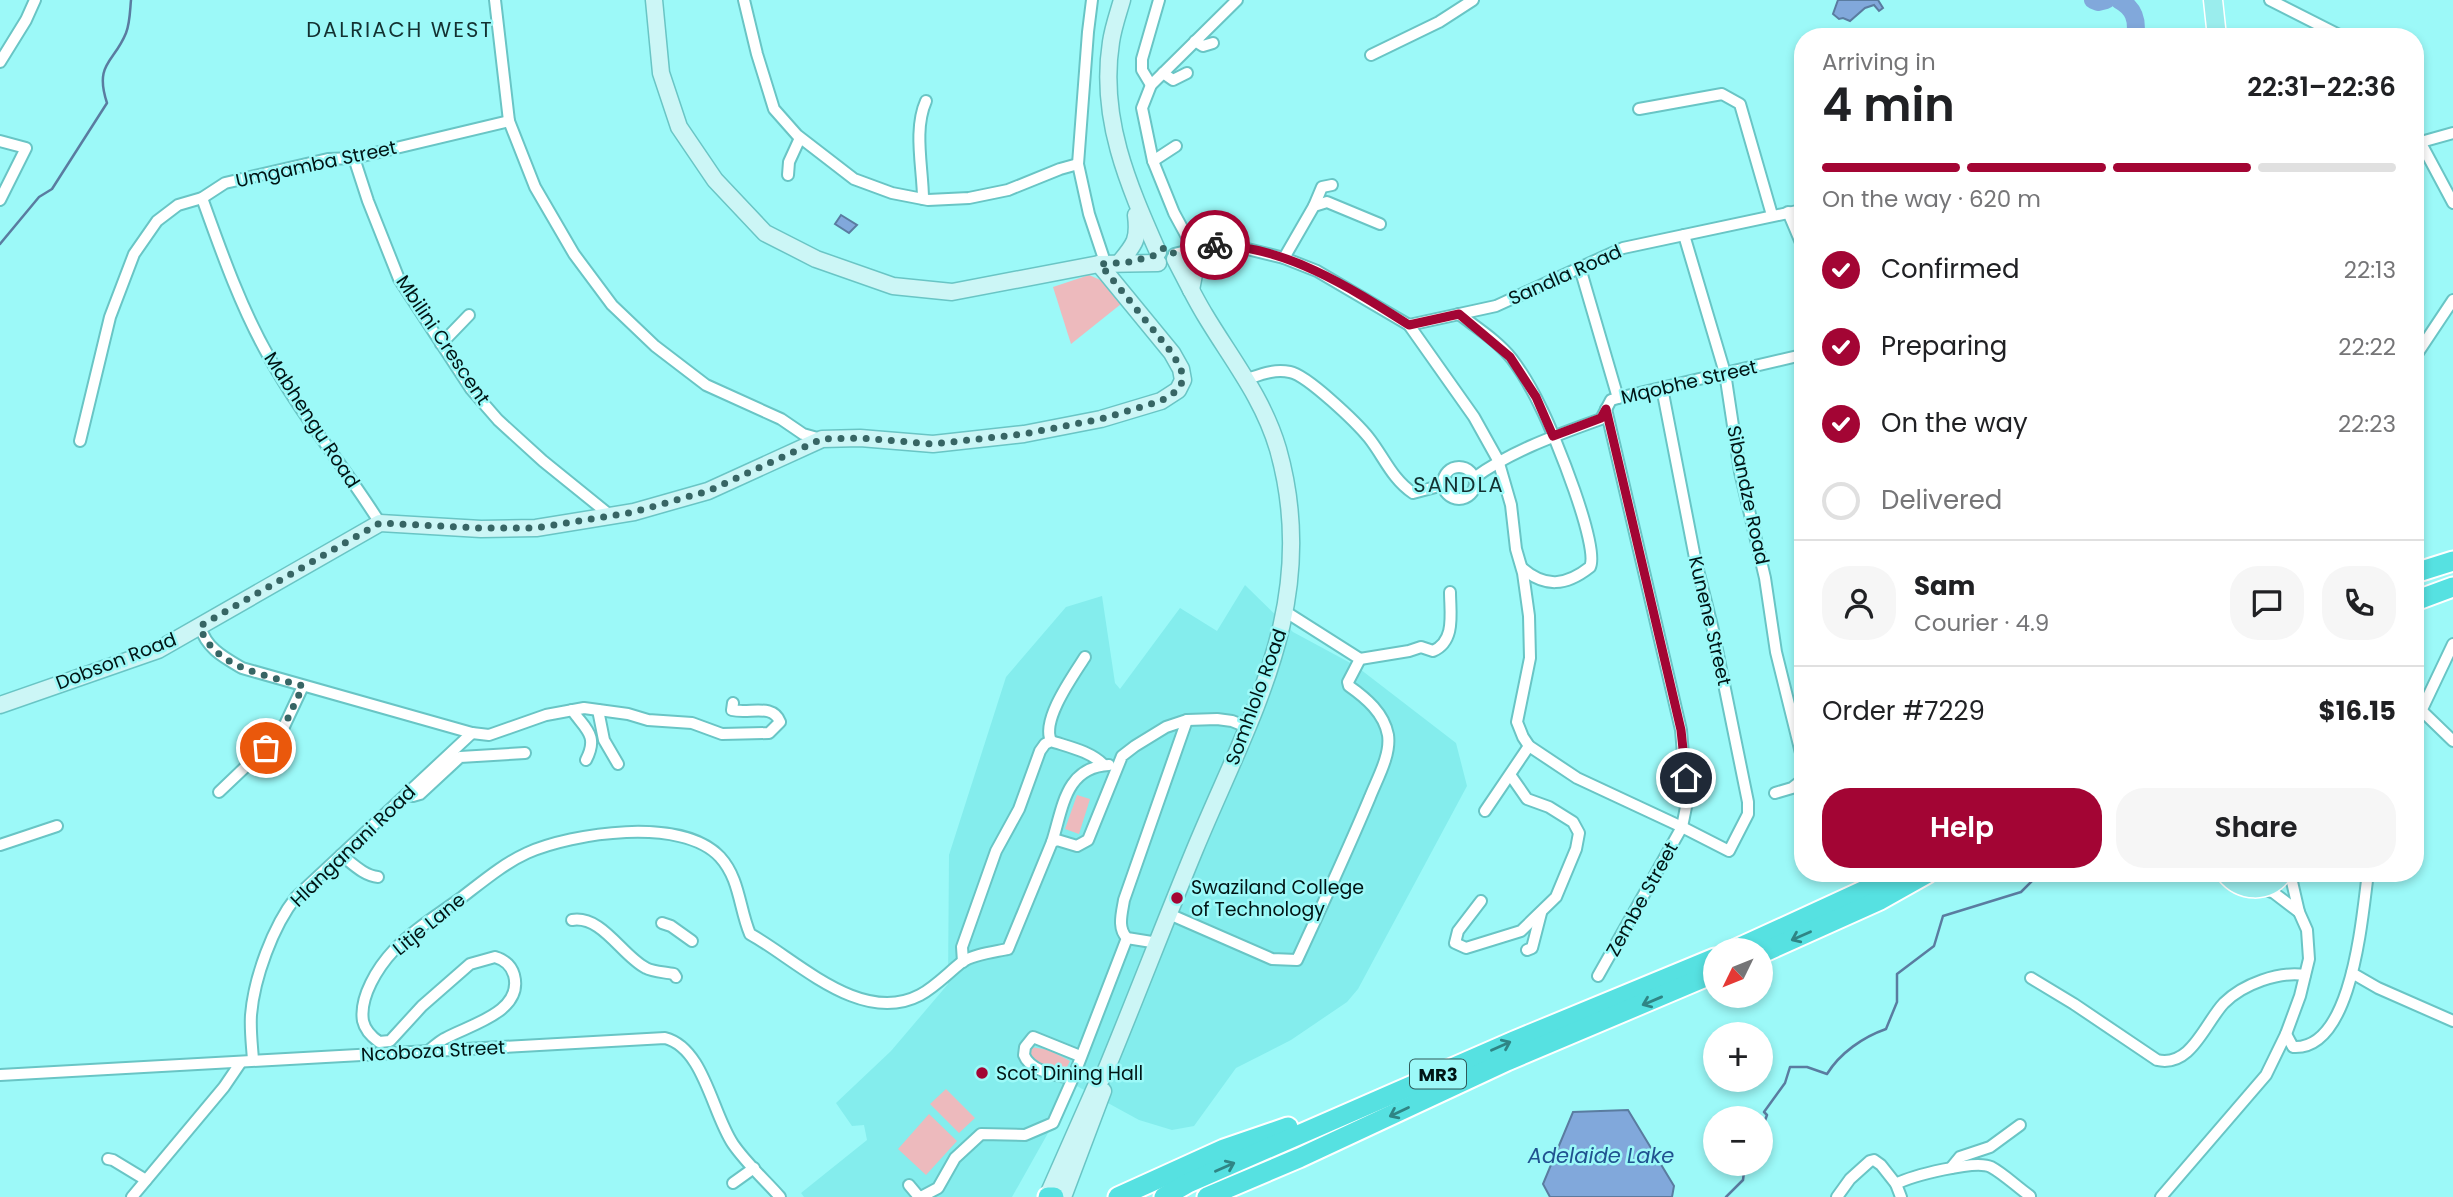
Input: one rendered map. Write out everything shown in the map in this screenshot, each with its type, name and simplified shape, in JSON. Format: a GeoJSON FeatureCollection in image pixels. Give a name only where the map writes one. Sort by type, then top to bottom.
{"type":"FeatureCollection","features":[{"type":"Feature","properties":{"kind":"highway"},"geometry":{"type":"LineString","coordinates":[[2424,570],[2453,561]]}},
{"type":"Feature","properties":{"kind":"highway"},"geometry":{"type":"LineString","coordinates":[[2424,585],[2453,576]]}},
{"type":"Feature","properties":{"kind":"highway"},"geometry":{"type":"LineString","coordinates":[[2424,598],[2453,587]]}},
{"type":"Feature","properties":{"kind":"highway"},"geometry":{"type":"LineString","coordinates":[[1759,938],[1776,921],[1856,882]]}},
{"type":"Feature","properties":{"kind":"highway"},"geometry":{"type":"LineString","coordinates":[[1771,938],[1884,882]]}},
{"type":"Feature","properties":{"kind":"highway"},"geometry":{"type":"LineString","coordinates":[[1773,940],[1880,900],[1912,882]]}},
{"type":"Feature","properties":{"kind":"highway","name":"MR3"},"geometry":{"type":"LineString","coordinates":[[1164,1197],[1188,1183],[1416,1083],[1703,963]]}},
{"type":"Feature","properties":{"kind":"highway","name":"MR3"},"geometry":{"type":"LineString","coordinates":[[1207,1197],[1299,1158],[1507,1061],[1703,978]]}},
{"type":"Feature","properties":{"kind":"highway"},"geometry":{"type":"LineString","coordinates":[[1118,1197],[1224,1149],[1416,1083]]}},
{"type":"Feature","properties":{"kind":"highway"},"geometry":{"type":"LineString","coordinates":[[1048,1197],[1054,1197]]}},
{"type":"Feature","properties":{"kind":"main road"},"geometry":{"type":"LineString","coordinates":[[2213,0],[2216,28]]}},
{"type":"Feature","properties":{"kind":"main road"},"geometry":{"type":"LineString","coordinates":[[2235,882],[2248,889],[2262,888],[2275,882]]}},
{"type":"Feature","properties":{"kind":"street"},"geometry":{"type":"LineString","coordinates":[[0,62],[35,0]]}},
{"type":"Feature","properties":{"kind":"street"},"geometry":{"type":"LineString","coordinates":[[495,0],[509,121],[535,187],[574,254],[612,305],[655,346],[706,385],[781,419],[803,433],[822,439],[860,438],[933,444],[1024,434],[1101,419],[1161,401],[1178,390],[1183,380],[1181,369],[1172,353],[1100,264]]}},
{"type":"Feature","properties":{"kind":"street"},"geometry":{"type":"LineString","coordinates":[[654,0],[661,74],[679,127],[715,180],[765,233],[816,259],[893,286],[952,292],[1100,264],[1165,257],[1211,245],[1231,246],[1284,258],[1317,271],[1409,325],[1474,417],[1498,460],[1511,505],[1516,549],[1522,568],[1529,615],[1530,658],[1517,722],[1522,737],[1529,746],[1577,778],[1682,827]]}},
{"type":"Feature","properties":{"kind":"street"},"geometry":{"type":"LineString","coordinates":[[744,0],[774,109],[800,138],[854,179],[892,193],[923,199],[969,198],[1008,190],[1078,164]]}},
{"type":"Feature","properties":{"kind":"street"},"geometry":{"type":"LineString","coordinates":[[1093,0],[1078,164],[1089,214],[1103,256],[1100,264]]}},
{"type":"Feature","properties":{"kind":"street","name":"Somhlolo Road"},"geometry":{"type":"LineString","coordinates":[[1048,1197],[1091,1097],[1104,1075],[1276,652],[1286,612],[1292,564],[1288,495],[1271,429],[1247,379],[1165,257],[1138,206],[1117,150],[1108,78],[1111,42],[1122,0]]}},
{"type":"Feature","properties":{"kind":"street"},"geometry":{"type":"LineString","coordinates":[[1151,85],[1142,70],[1142,59],[1159,0]]}},
{"type":"Feature","properties":{"kind":"street"},"geometry":{"type":"LineString","coordinates":[[1193,248],[1174,213],[1153,161],[1142,108],[1151,85],[1237,0]]}},
{"type":"Feature","properties":{"kind":"street"},"geometry":{"type":"LineString","coordinates":[[1371,55],[1439,22],[1473,0]]}},
{"type":"Feature","properties":{"kind":"street"},"geometry":{"type":"LineString","coordinates":[[2270,0],[2330,28]]}},
{"type":"Feature","properties":{"kind":"street"},"geometry":{"type":"LineString","coordinates":[[1195,41],[1203,46],[1213,43]]}},
{"type":"Feature","properties":{"kind":"street"},"geometry":{"type":"LineString","coordinates":[[1163,73],[1172,80],[1187,74]]}},
{"type":"Feature","properties":{"kind":"street"},"geometry":{"type":"LineString","coordinates":[[1639,108],[1723,94],[1740,104],[1772,215]]}},
{"type":"Feature","properties":{"kind":"street"},"geometry":{"type":"LineString","coordinates":[[923,199],[920,134],[922,109],[926,101]]}},
{"type":"Feature","properties":{"kind":"street","name":"Umgamba Street"},"geometry":{"type":"LineString","coordinates":[[80,441],[110,317],[134,254],[157,221],[178,205],[202,198],[225,183],[328,159],[354,158],[509,121]]}},
{"type":"Feature","properties":{"kind":"street"},"geometry":{"type":"LineString","coordinates":[[2424,141],[2453,133]]}},
{"type":"Feature","properties":{"kind":"street"},"geometry":{"type":"LineString","coordinates":[[788,174],[789,162],[800,138]]}},
{"type":"Feature","properties":{"kind":"street"},"geometry":{"type":"LineString","coordinates":[[0,141],[26,148],[0,200]]}},
{"type":"Feature","properties":{"kind":"street"},"geometry":{"type":"LineString","coordinates":[[1153,161],[1176,146]]}},
{"type":"Feature","properties":{"kind":"street"},"geometry":{"type":"LineString","coordinates":[[2424,148],[2453,203]]}},
{"type":"Feature","properties":{"kind":"street","name":"Mbilini Crescent"},"geometry":{"type":"LineString","coordinates":[[354,158],[399,279],[471,389],[498,420],[543,461],[611,516]]}},
{"type":"Feature","properties":{"kind":"street"},"geometry":{"type":"LineString","coordinates":[[1284,258],[1322,187],[1332,185]]}},
{"type":"Feature","properties":{"kind":"street","name":"Mabhengu Road"},"geometry":{"type":"LineString","coordinates":[[202,198],[223,256],[268,355],[303,413],[380,523]]}},
{"type":"Feature","properties":{"kind":"street"},"geometry":{"type":"LineString","coordinates":[[1314,206],[1327,202],[1380,224]]}},
{"type":"Feature","properties":{"kind":"street"},"geometry":{"type":"LineString","coordinates":[[1124,262],[1138,232],[1138,206]]}},
{"type":"Feature","properties":{"kind":"street","name":"Sandla Road"},"geometry":{"type":"LineString","coordinates":[[1409,325],[1510,300],[1623,248],[1794,211]]}},
{"type":"Feature","properties":{"kind":"street"},"geometry":{"type":"LineString","coordinates":[[1788,212],[1794,226]]}},
{"type":"Feature","properties":{"kind":"street","name":"Sibandze Road"},"geometry":{"type":"LineString","coordinates":[[1684,235],[1725,373],[1740,472],[1765,578],[1776,652],[1794,725]]}},
{"type":"Feature","properties":{"kind":"street"},"geometry":{"type":"LineString","coordinates":[[1191,290],[1195,269],[1211,245]]}},
{"type":"Feature","properties":{"kind":"street","name":"Somhlolo Road"},"geometry":{"type":"LineString","coordinates":[[1165,257],[1191,290],[1205,316]]}},
{"type":"Feature","properties":{"kind":"street"},"geometry":{"type":"LineString","coordinates":[[1580,268],[1618,398]]}},
{"type":"Feature","properties":{"kind":"street"},"geometry":{"type":"LineString","coordinates":[[2424,344],[2453,300]]}},
{"type":"Feature","properties":{"kind":"street"},"geometry":{"type":"LineString","coordinates":[[1459,314],[1510,357],[1536,397],[1577,498],[1590,545],[1592,563],[1586,571],[1573,579],[1553,583],[1541,581],[1522,568]]}},
{"type":"Feature","properties":{"kind":"street"},"geometry":{"type":"LineString","coordinates":[[441,344],[469,316]]}},
{"type":"Feature","properties":{"kind":"street","name":"Mqobhe Street"},"geometry":{"type":"LineString","coordinates":[[1474,478],[1498,460],[1601,418],[1611,400],[1794,357]]}},
{"type":"Feature","properties":{"kind":"street"},"geometry":{"type":"LineString","coordinates":[[1247,379],[1275,370],[1294,372],[1344,411],[1368,438],[1400,484],[1413,492],[1443,485]]}},
{"type":"Feature","properties":{"kind":"street","name":"Kunene Street"},"geometry":{"type":"LineString","coordinates":[[1662,387],[1695,558],[1716,642],[1748,802],[1748,814],[1729,851],[1682,827]]}},
{"type":"Feature","properties":{"kind":"street","name":"Zembe Street"},"geometry":{"type":"LineString","coordinates":[[1598,976],[1682,827],[1687,802],[1681,730],[1606,409]]}},
{"type":"Feature","properties":{"kind":"street"},"geometry":{"type":"LineString","coordinates":[[380,523],[536,528],[634,512],[708,491],[822,439]]}},
{"type":"Feature","properties":{"kind":"street"},"geometry":{"type":"LineString","coordinates":[[1455,468],[1467,470],[1474,478],[1474,490],[1465,498],[1454,498],[1445,491],[1443,485],[1446,474],[1455,468]]}},
{"type":"Feature","properties":{"kind":"street","name":"Dobson Road"},"geometry":{"type":"LineString","coordinates":[[0,705],[158,650],[380,523]]}},
{"type":"Feature","properties":{"kind":"street"},"geometry":{"type":"LineString","coordinates":[[1286,612],[1360,659],[1421,647],[1433,651],[1441,648],[1448,636],[1450,592]]}},
{"type":"Feature","properties":{"kind":"street"},"geometry":{"type":"LineString","coordinates":[[200,626],[203,637],[211,648],[242,668],[472,733],[489,735],[546,715],[584,708],[628,714],[648,720],[692,723],[722,734],[769,733],[780,722],[777,715],[770,710],[738,712],[732,710],[733,703]]}},
{"type":"Feature","properties":{"kind":"street"},"geometry":{"type":"LineString","coordinates":[[2424,707],[2453,644]]}},
{"type":"Feature","properties":{"kind":"street"},"geometry":{"type":"LineString","coordinates":[[1051,741],[1048,727],[1072,677],[1085,657]]}},
{"type":"Feature","properties":{"kind":"street"},"geometry":{"type":"LineString","coordinates":[[1169,914],[1272,959],[1297,960],[1344,861],[1385,758],[1388,737],[1383,722],[1374,707],[1349,685],[1348,681],[1360,659]]}},
{"type":"Feature","properties":{"kind":"street"},"geometry":{"type":"LineString","coordinates":[[219,792],[281,733],[303,686]]}},
{"type":"Feature","properties":{"kind":"street"},"geometry":{"type":"LineString","coordinates":[[572,710],[588,730],[592,740],[586,760]]}},
{"type":"Feature","properties":{"kind":"street"},"geometry":{"type":"LineString","coordinates":[[598,710],[604,740],[618,764]]}},
{"type":"Feature","properties":{"kind":"street"},"geometry":{"type":"LineString","coordinates":[[2424,713],[2453,741]]}},
{"type":"Feature","properties":{"kind":"street"},"geometry":{"type":"LineString","coordinates":[[1052,842],[1057,840],[1077,846],[1088,840],[1122,757],[1166,727],[1187,720],[1225,720],[1247,727]]}},
{"type":"Feature","properties":{"kind":"street"},"geometry":{"type":"LineString","coordinates":[[1157,943],[1127,938],[1121,930],[1124,900],[1187,720]]}},
{"type":"Feature","properties":{"kind":"street","name":"Hlanganani Road"},"geometry":{"type":"LineString","coordinates":[[247,1061],[251,1015],[262,966],[283,913],[296,897],[472,733]]}},
{"type":"Feature","properties":{"kind":"street"},"geometry":{"type":"LineString","coordinates":[[1104,765],[1096,757],[1051,741],[1045,744],[1019,809],[996,851],[962,947],[963,962],[1008,949],[1052,842],[1069,787],[1077,776],[1104,765],[1119,764]]}},
{"type":"Feature","properties":{"kind":"street"},"geometry":{"type":"LineString","coordinates":[[1485,811],[1529,746]]}},
{"type":"Feature","properties":{"kind":"street"},"geometry":{"type":"LineString","coordinates":[[407,794],[420,794],[460,757],[526,753]]}},
{"type":"Feature","properties":{"kind":"street"},"geometry":{"type":"LineString","coordinates":[[1481,901],[1458,931],[1455,943],[1459,946],[1466,948],[1521,931],[1556,897],[1576,849],[1579,833],[1573,822],[1549,807],[1527,799],[1511,776]]}},
{"type":"Feature","properties":{"kind":"street"},"geometry":{"type":"LineString","coordinates":[[1775,793],[1794,786]]}},
{"type":"Feature","properties":{"kind":"street"},"geometry":{"type":"LineString","coordinates":[[0,845],[57,826]]}},
{"type":"Feature","properties":{"kind":"street","name":"Litje Lane"},"geometry":{"type":"LineString","coordinates":[[428,1051],[443,1039],[490,1017],[506,1006],[514,991],[514,976],[508,963],[495,957],[470,964],[422,1006],[390,1041],[379,1042],[370,1035],[363,1022],[365,1001],[372,982],[395,949],[495,873],[527,853],[573,839],[614,831],[663,834],[695,840],[718,855],[734,877],[750,934],[835,989],[856,998],[881,1002],[918,996],[963,962]]}},
{"type":"Feature","properties":{"kind":"street"},"geometry":{"type":"LineString","coordinates":[[341,855],[363,872],[378,877]]}},
{"type":"Feature","properties":{"kind":"street"},"geometry":{"type":"LineString","coordinates":[[2161,1197],[2266,1075],[2286,1034],[2309,959],[2307,930],[2299,912],[2292,882]]}},
{"type":"Feature","properties":{"kind":"street"},"geometry":{"type":"LineString","coordinates":[[2286,1034],[2292,1046],[2303,1047],[2316,1042],[2343,1004],[2352,973],[2367,882]]}},
{"type":"Feature","properties":{"kind":"street"},"geometry":{"type":"LineString","coordinates":[[2262,888],[2274,893],[2299,912]]}},
{"type":"Feature","properties":{"kind":"street"},"geometry":{"type":"LineString","coordinates":[[1527,950],[1532,948],[1542,910]]}},
{"type":"Feature","properties":{"kind":"street"},"geometry":{"type":"LineString","coordinates":[[572,920],[580,919],[598,927],[647,969],[674,974],[676,977]]}},
{"type":"Feature","properties":{"kind":"street"},"geometry":{"type":"LineString","coordinates":[[662,923],[692,941]]}},
{"type":"Feature","properties":{"kind":"street"},"geometry":{"type":"LineString","coordinates":[[909,1185],[920,1197],[937,1188],[955,1158],[981,1134],[1025,1135],[1052,1123],[1073,1078],[1127,938]]}},
{"type":"Feature","properties":{"kind":"street"},"geometry":{"type":"LineString","coordinates":[[2352,973],[2378,988],[2453,1021]]}},
{"type":"Feature","properties":{"kind":"street"},"geometry":{"type":"LineString","coordinates":[[2031,978],[2157,1060],[2165,1062],[2181,1057],[2190,1049],[2218,1010],[2232,996],[2269,978],[2288,974],[2305,975]]}},
{"type":"Feature","properties":{"kind":"street"},"geometry":{"type":"LineString","coordinates":[[1073,1078],[1059,1076],[1030,1064],[1024,1055],[1025,1047],[1033,1037],[1080,1056]]}},
{"type":"Feature","properties":{"kind":"street","name":"Ncoboza Street"},"geometry":{"type":"LineString","coordinates":[[0,1075],[652,1038],[674,1041],[691,1055],[734,1145],[780,1197]]}},
{"type":"Feature","properties":{"kind":"street"},"geometry":{"type":"LineString","coordinates":[[132,1197],[247,1061]]}},
{"type":"Feature","properties":{"kind":"street","name":"Somhlolo Road"},"geometry":{"type":"LineString","coordinates":[[1063,1197],[1104,1089],[1104,1075]]}},
{"type":"Feature","properties":{"kind":"street"},"geometry":{"type":"LineString","coordinates":[[1951,1168],[1960,1157],[1990,1146],[2020,1125]]}},
{"type":"Feature","properties":{"kind":"street"},"geometry":{"type":"LineString","coordinates":[[108,1159],[146,1180]]}},
{"type":"Feature","properties":{"kind":"street"},"geometry":{"type":"LineString","coordinates":[[1837,1197],[1850,1179],[1874,1160],[1896,1184],[1901,1197]]}},
{"type":"Feature","properties":{"kind":"street"},"geometry":{"type":"LineString","coordinates":[[1896,1184],[1908,1178],[1951,1168],[1989,1165],[2030,1196]]}},
{"type":"Feature","properties":{"kind":"street"},"geometry":{"type":"LineString","coordinates":[[733,1183],[754,1168]]}},
{"type":"Feature","properties":{"kind":"shaded area"},"geometry":{"type":"Polygon","coordinates":[[[1089,275],[1105,282],[1121,304],[1071,344],[1053,287],[1089,275]]]}},
{"type":"Feature","properties":{"kind":"shaded area","name":"Swaziland College of Technology"},"geometry":{"type":"Polygon","coordinates":[[[1245,585],[1293,632],[1356,666],[1456,743],[1467,786],[1358,989],[1347,1002],[1291,1040],[1236,1068],[1194,1126],[1172,1130],[1139,1120],[1075,1085],[1012,1197],[804,1197],[801,1193],[867,1140],[864,1125],[852,1126],[836,1103],[891,1051],[948,984],[949,855],[1006,677],[1066,607],[1102,596],[1115,683],[1120,689],[1180,608],[1217,631],[1245,585]]]}},
{"type":"Feature","properties":{"kind":"shaded area"},"geometry":{"type":"Polygon","coordinates":[[[1077,795],[1090,799],[1079,834],[1065,829],[1077,795]]]}},
{"type":"Feature","properties":{"kind":"shaded area"},"geometry":{"type":"Polygon","coordinates":[[[1031,1047],[1049,1050],[1070,1061],[1063,1075],[1033,1062],[1029,1058],[1028,1049],[1031,1047]]]}},
{"type":"Feature","properties":{"kind":"shaded area"},"geometry":{"type":"Polygon","coordinates":[[[946,1089],[975,1118],[959,1133],[930,1104],[946,1089]]]}},
{"type":"Feature","properties":{"kind":"shaded area"},"geometry":{"type":"Polygon","coordinates":[[[929,1114],[957,1141],[926,1175],[898,1149],[929,1114]]]}},
{"type":"Feature","properties":{"kind":"water"},"geometry":{"type":"Polygon","coordinates":[[[1838,0],[1878,0],[1883,8],[1879,11],[1874,5],[1865,8],[1850,21],[1839,19],[1833,14],[1838,0]]]}},
{"type":"Feature","properties":{"kind":"water"},"geometry":{"type":"Polygon","coordinates":[[[841,215],[857,225],[849,233],[835,224],[841,215]]]}},
{"type":"Feature","properties":{"kind":"water","name":"Adelaide Lake"},"geometry":{"type":"Polygon","coordinates":[[[1628,1110],[1674,1186],[1672,1197],[1550,1197],[1543,1184],[1573,1112],[1628,1110]]]}},
{"type":"Feature","properties":{"kind":"waterway"},"geometry":{"type":"LineString","coordinates":[[0,244],[39,197],[52,189],[107,103],[104,71],[126,33],[131,0]]}},
{"type":"Feature","properties":{"kind":"waterway"},"geometry":{"type":"LineString","coordinates":[[2093,0],[2106,0]]}},
{"type":"Feature","properties":{"kind":"waterway"},"geometry":{"type":"LineString","coordinates":[[2119,0],[2134,15],[2136,28]]}},
{"type":"Feature","properties":{"kind":"waterway"},"geometry":{"type":"LineString","coordinates":[[1768,1106],[1785,1083],[1790,1067],[1807,1067],[1827,1074],[1838,1059],[1853,1047],[1886,1029],[1897,1002],[1897,974],[1934,946],[1943,916],[2021,892],[2031,882]]}},
{"type":"Feature","properties":{"kind":"waterway"},"geometry":{"type":"LineString","coordinates":[[1726,1197],[1743,1180],[1744,1176]]}},
{"type":"Feature","properties":{"kind":"way so far"},"geometry":{"type":"LineString","coordinates":[[266,748],[281,733],[303,686],[242,668],[211,648],[203,637],[200,626],[380,523],[536,528],[634,512],[708,491],[822,439],[860,438],[933,444],[997,438],[1101,419],[1161,401],[1178,390],[1184,376],[1181,369],[1172,353],[1100,264],[1129,262],[1156,255],[1164,248],[1171,249],[1174,254],[1215,245]]}},
{"type":"Feature","properties":{"kind":"place","name":"Swaziland College of Technology"},"geometry":{"type":"Point","coordinates":[1177,898]}},
{"type":"Feature","properties":{"kind":"place","name":"Scot Dining Hall"},"geometry":{"type":"Point","coordinates":[982,1073]}},
{"type":"Feature","properties":{"kind":"district","name":"DALRIACH WEST"},"geometry":{"type":"Point","coordinates":[400,29]}},
{"type":"Feature","properties":{"kind":"district","name":"SANDLA"},"geometry":{"type":"Point","coordinates":[1459,484]}},
{"type":"Feature","properties":{"kind":"route"},"geometry":{"type":"LineString","coordinates":[[1215,245],[1284,258],[1317,271],[1409,325],[1459,314],[1510,357],[1536,397],[1553,436],[1601,418],[1606,409],[1681,730],[1686,778]]}}]}
